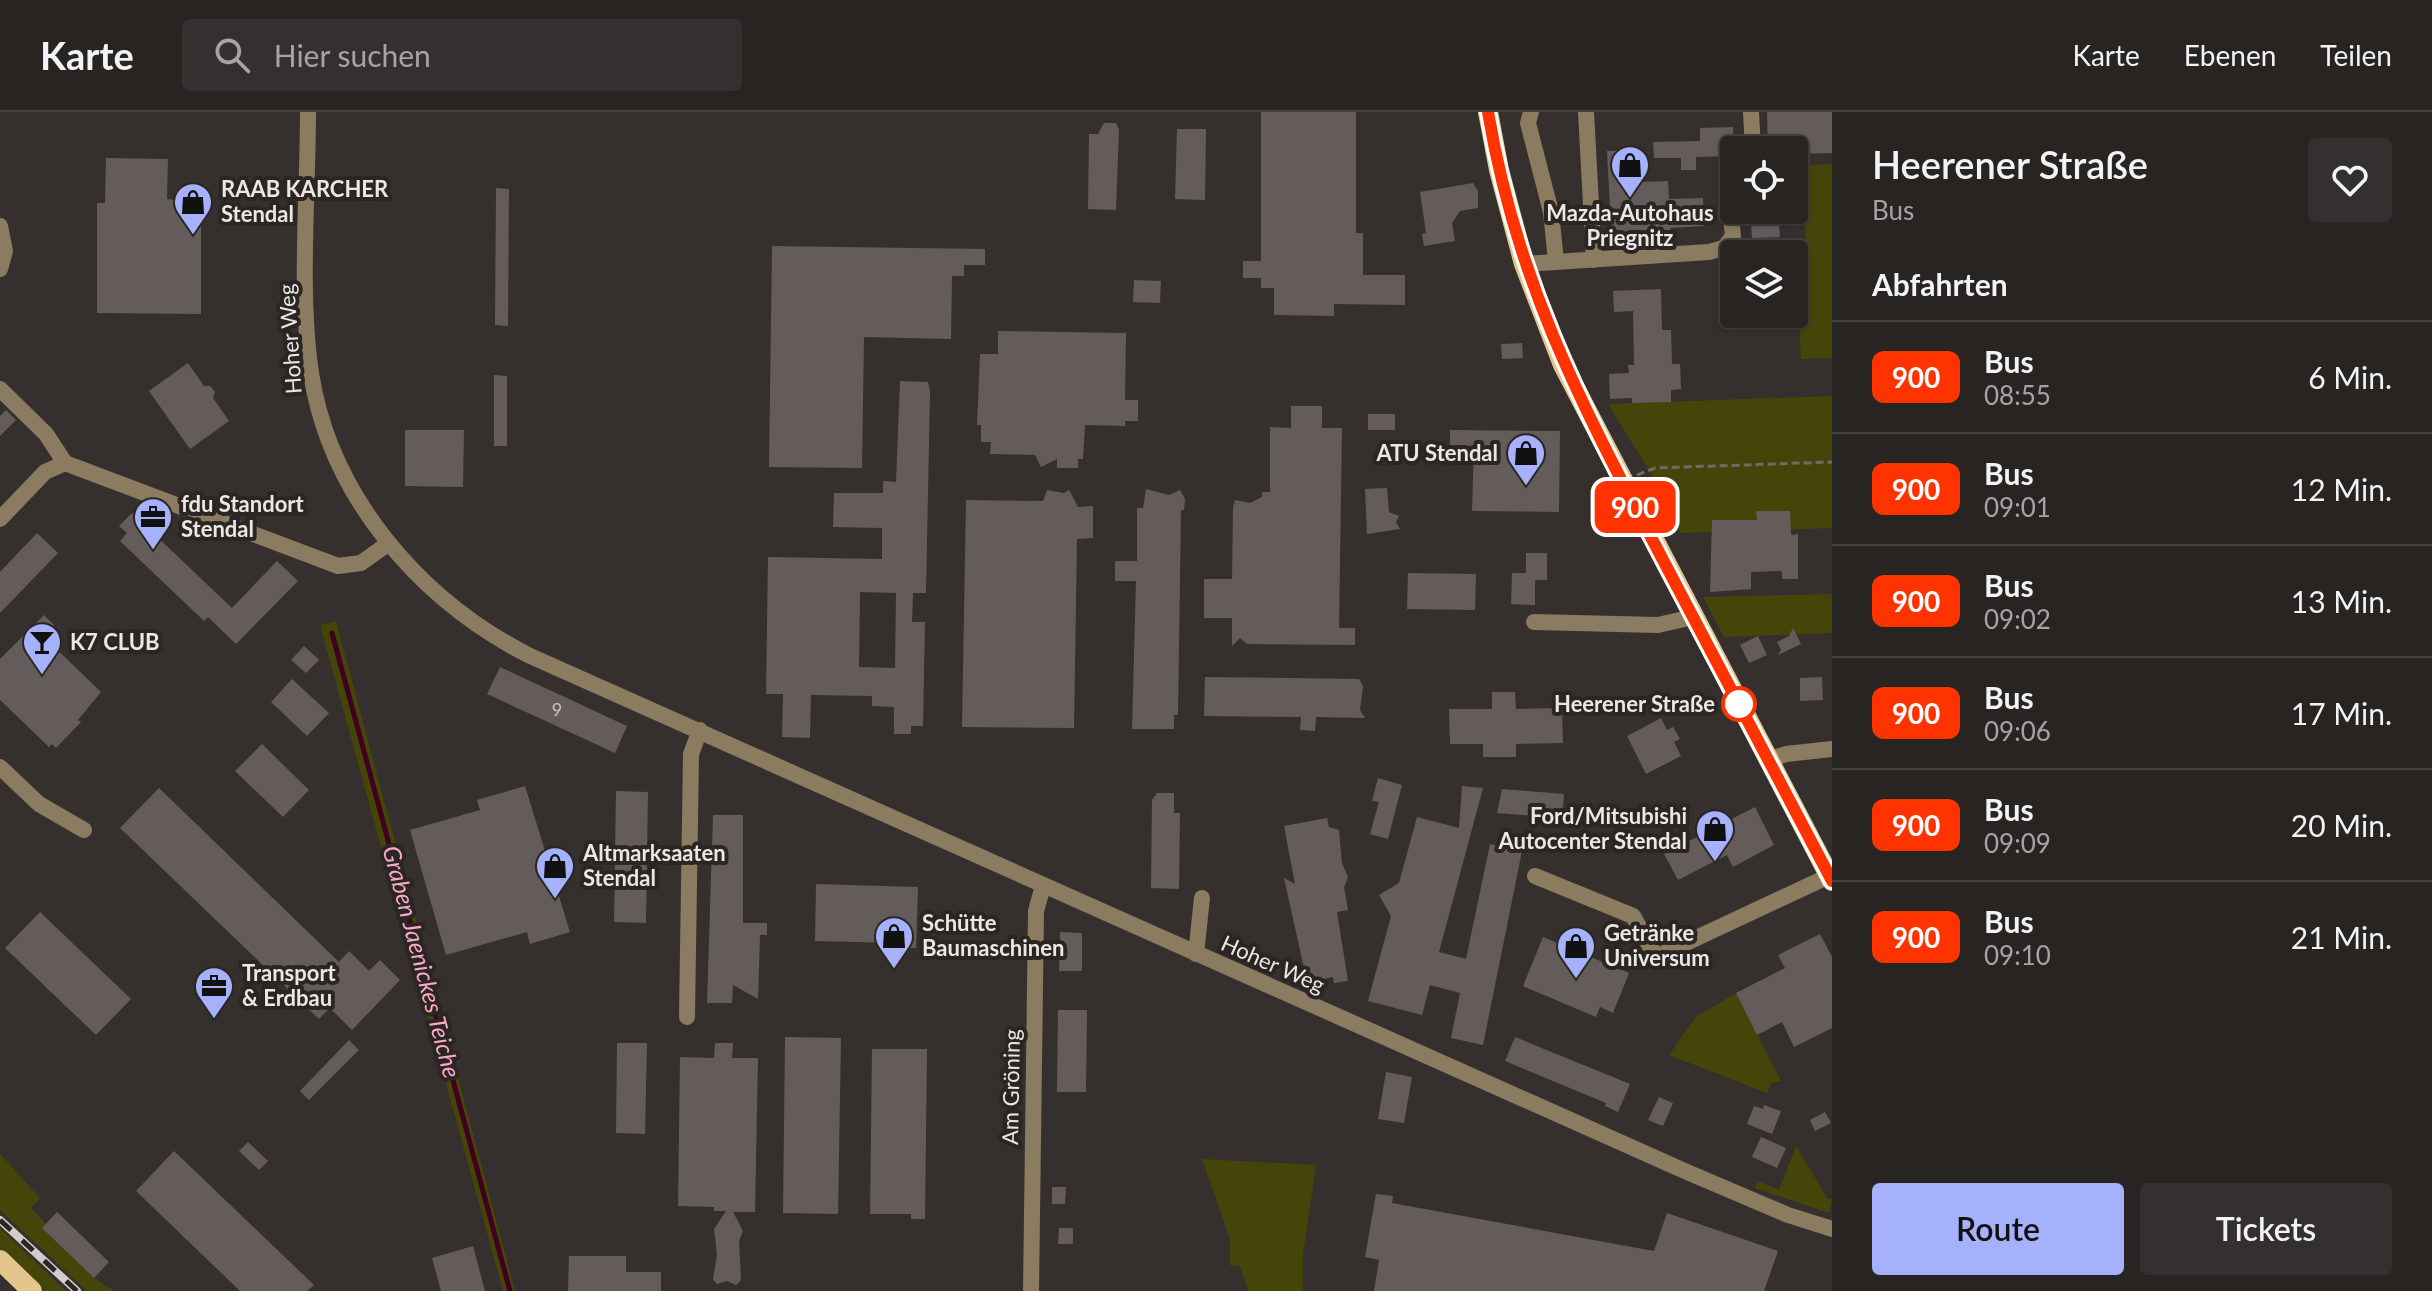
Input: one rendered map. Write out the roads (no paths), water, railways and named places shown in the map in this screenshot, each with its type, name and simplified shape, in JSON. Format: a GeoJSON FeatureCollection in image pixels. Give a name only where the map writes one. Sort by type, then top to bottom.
{"type":"FeatureCollection","features":[{"type":"Feature","properties":{"kind":"main road"},"geometry":{"type":"LineString","coordinates":[[1488,112],[1502,184],[1524,264],[1563,365],[1831,879]]}},
{"type":"Feature","properties":{"kind":"main road"},"geometry":{"type":"LineString","coordinates":[[0,1260],[32,1291]]}},
{"type":"Feature","properties":{"kind":"street","name":"Hoher Weg"},"geometry":{"type":"LineString","coordinates":[[308,112],[307,325],[313,382],[328,437],[343,473],[389,543],[441,599],[501,641],[1766,1207],[1832,1229]]}},
{"type":"Feature","properties":{"kind":"street"},"geometry":{"type":"LineString","coordinates":[[1531,112],[1528,123],[1551,212],[1556,261]]}},
{"type":"Feature","properties":{"kind":"street"},"geometry":{"type":"LineString","coordinates":[[1586,112],[1594,260]]}},
{"type":"Feature","properties":{"kind":"street"},"geometry":{"type":"LineString","coordinates":[[1751,112],[1752,136]]}},
{"type":"Feature","properties":{"kind":"street"},"geometry":{"type":"LineString","coordinates":[[1524,264],[1724,248],[1733,236],[1732,224]]}},
{"type":"Feature","properties":{"kind":"street"},"geometry":{"type":"LineString","coordinates":[[0,226],[5,251],[0,269]]}},
{"type":"Feature","properties":{"kind":"street"},"geometry":{"type":"LineString","coordinates":[[0,389],[46,434],[65,463],[338,566],[361,563],[389,543]]}},
{"type":"Feature","properties":{"kind":"street"},"geometry":{"type":"LineString","coordinates":[[0,519],[45,472],[65,463]]}},
{"type":"Feature","properties":{"kind":"street"},"geometry":{"type":"LineString","coordinates":[[1534,622],[1658,625],[1693,617]]}},
{"type":"Feature","properties":{"kind":"street"},"geometry":{"type":"LineString","coordinates":[[687,1017],[691,754],[700,730]]}},
{"type":"Feature","properties":{"kind":"street"},"geometry":{"type":"LineString","coordinates":[[1768,760],[1782,754],[1832,749]]}},
{"type":"Feature","properties":{"kind":"street"},"geometry":{"type":"LineString","coordinates":[[0,767],[39,804],[84,830]]}},
{"type":"Feature","properties":{"kind":"street"},"geometry":{"type":"LineString","coordinates":[[1535,876],[1633,916],[1656,957],[1831,879]]}},
{"type":"Feature","properties":{"kind":"street","name":"Am Gröning"},"geometry":{"type":"LineString","coordinates":[[1031,1291],[1036,911],[1043,886]]}},
{"type":"Feature","properties":{"kind":"street"},"geometry":{"type":"LineString","coordinates":[[1196,954],[1202,898]]}},
{"type":"Feature","properties":{"kind":"waterway","name":"Graben Jaenickes Teiche"},"geometry":{"type":"LineString","coordinates":[[332,633],[510,1291]]}},
{"type":"Feature","properties":{"kind":"railway"},"geometry":{"type":"LineString","coordinates":[[0,1220],[77,1291]]}},
{"type":"Feature","properties":{"kind":"place","name":"Mazda-Autohaus Priegnitz"},"geometry":{"type":"Point","coordinates":[1630,199]}},
{"type":"Feature","properties":{"kind":"place","name":"RAAB KARCHER Stendal"},"geometry":{"type":"Point","coordinates":[193,236]}},
{"type":"Feature","properties":{"kind":"place","name":"ATU Stendal"},"geometry":{"type":"Point","coordinates":[1526,487]}},
{"type":"Feature","properties":{"kind":"place","name":"fdu Standort Stendal"},"geometry":{"type":"Point","coordinates":[153,551]}},
{"type":"Feature","properties":{"kind":"place","name":"K7 CLUB"},"geometry":{"type":"Point","coordinates":[42,676]}},
{"type":"Feature","properties":{"kind":"place","name":"Heerener Straße"},"geometry":{"type":"Point","coordinates":[1739,704]}},
{"type":"Feature","properties":{"kind":"place","name":"Ford/Mitsubishi Autocenter Stendal"},"geometry":{"type":"Point","coordinates":[1715,863]}},
{"type":"Feature","properties":{"kind":"place","name":"Altmarksaaten Stendal"},"geometry":{"type":"Point","coordinates":[555,900]}},
{"type":"Feature","properties":{"kind":"place","name":"Schütte Baumaschinen"},"geometry":{"type":"Point","coordinates":[894,970]}},
{"type":"Feature","properties":{"kind":"place","name":"Getränke Universum"},"geometry":{"type":"Point","coordinates":[1576,980]}},
{"type":"Feature","properties":{"kind":"place","name":"Transport & Erdbau"},"geometry":{"type":"Point","coordinates":[214,1020]}}]}
